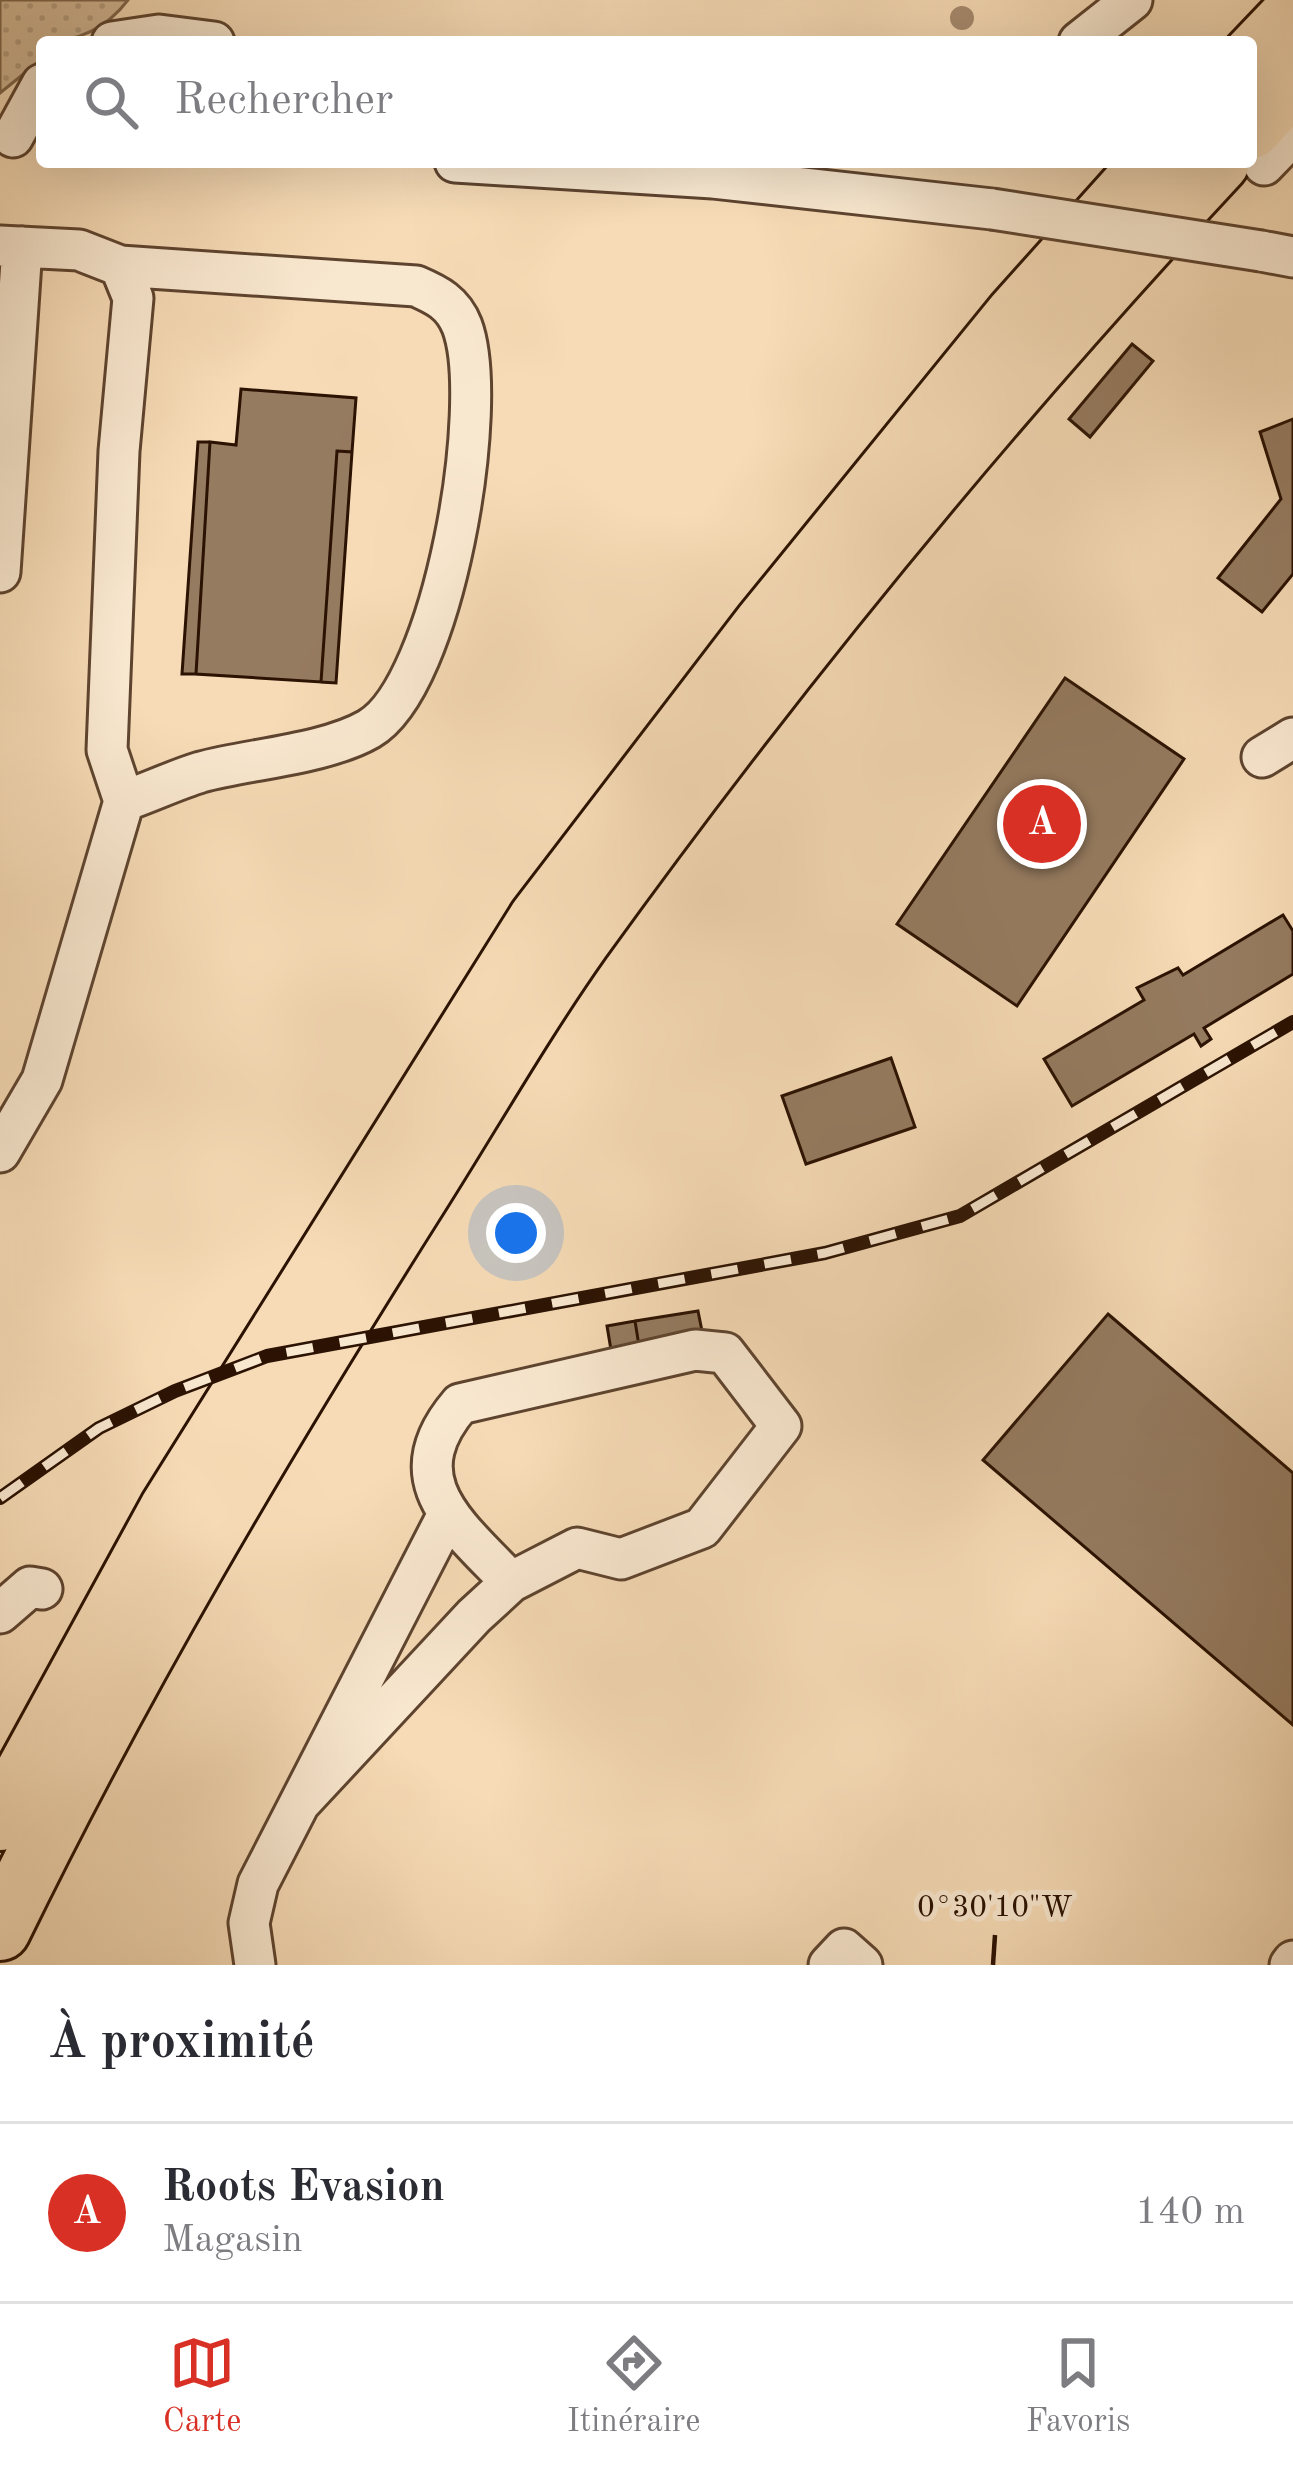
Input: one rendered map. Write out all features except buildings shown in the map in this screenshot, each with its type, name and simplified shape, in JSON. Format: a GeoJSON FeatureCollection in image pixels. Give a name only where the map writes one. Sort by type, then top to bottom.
{"type":"FeatureCollection","features":[{"type":"Feature","properties":{"kind":"highway"},"geometry":{"type":"LineString","coordinates":[[1257,52],[1293,14]]}},
{"type":"Feature","properties":{"kind":"highway"},"geometry":{"type":"LineString","coordinates":[[1257,135],[1293,83]]}},
{"type":"Feature","properties":{"kind":"highway"},"geometry":{"type":"LineString","coordinates":[[0,1820],[170,1509],[539,919],[764,625],[1016,315],[1148,168]]}},
{"type":"Feature","properties":{"kind":"highway"},"geometry":{"type":"LineString","coordinates":[[0,1930],[77,1771],[211,1530],[578,943],[801,652],[1054,340],[1229,168]]}},
{"type":"Feature","properties":{"kind":"street"},"geometry":{"type":"LineString","coordinates":[[159,35],[184,0]]}},
{"type":"Feature","properties":{"kind":"street"},"geometry":{"type":"LineString","coordinates":[[1086,36],[1132,0]]}},
{"type":"Feature","properties":{"kind":"street"},"geometry":{"type":"LineString","coordinates":[[152,36],[167,36]]}},
{"type":"Feature","properties":{"kind":"street"},"geometry":{"type":"LineString","coordinates":[[18,137],[36,97]]}},
{"type":"Feature","properties":{"kind":"street"},"geometry":{"type":"LineString","coordinates":[[1257,148],[1293,134]]}},
{"type":"Feature","properties":{"kind":"street"},"geometry":{"type":"LineString","coordinates":[[556,168],[713,178],[992,209],[1277,254]]}},
{"type":"Feature","properties":{"kind":"street"},"geometry":{"type":"LineString","coordinates":[[0,572],[11,246],[80,250],[120,266],[416,286],[445,299],[462,325],[472,408],[464,485],[435,625],[408,681],[370,729],[197,773],[124,801]]}},
{"type":"Feature","properties":{"kind":"street"},"geometry":{"type":"LineString","coordinates":[[0,1152],[42,1080],[124,801],[106,750],[119,451],[133,298],[120,266]]}},
{"type":"Feature","properties":{"kind":"street"},"geometry":{"type":"LineString","coordinates":[[299,1804],[511,1582],[577,1548],[620,1559],[702,1528],[781,1426],[724,1353],[695,1349],[460,1404],[437,1432],[429,1470],[447,1516],[511,1582]]}},
{"type":"Feature","properties":{"kind":"street"},"geometry":{"type":"LineString","coordinates":[[255,1965],[249,1924],[258,1885],[447,1516]]}},
{"type":"Feature","properties":{"kind":"street"},"geometry":{"type":"LineString","coordinates":[[0,1613],[29,1586],[42,1589]]}},
{"type":"Feature","properties":{"kind":"street"},"geometry":{"type":"LineString","coordinates":[[829,1965],[844,1949],[862,1965]]}},
{"type":"Feature","properties":{"kind":"shaded area"},"geometry":{"type":"Polygon","coordinates":[[[0,0],[128,0],[90,32],[36,36],[36,64],[0,93],[0,0]]]}},
{"type":"Feature","properties":{"kind":"railway"},"geometry":{"type":"LineString","coordinates":[[0,1498],[99,1428],[175,1391],[267,1356],[825,1253],[960,1216],[1293,1022]]}},
{"type":"Feature","properties":{"kind":"place","name":"Roots Evasion"},"geometry":{"type":"Point","coordinates":[1042,824]}}]}
